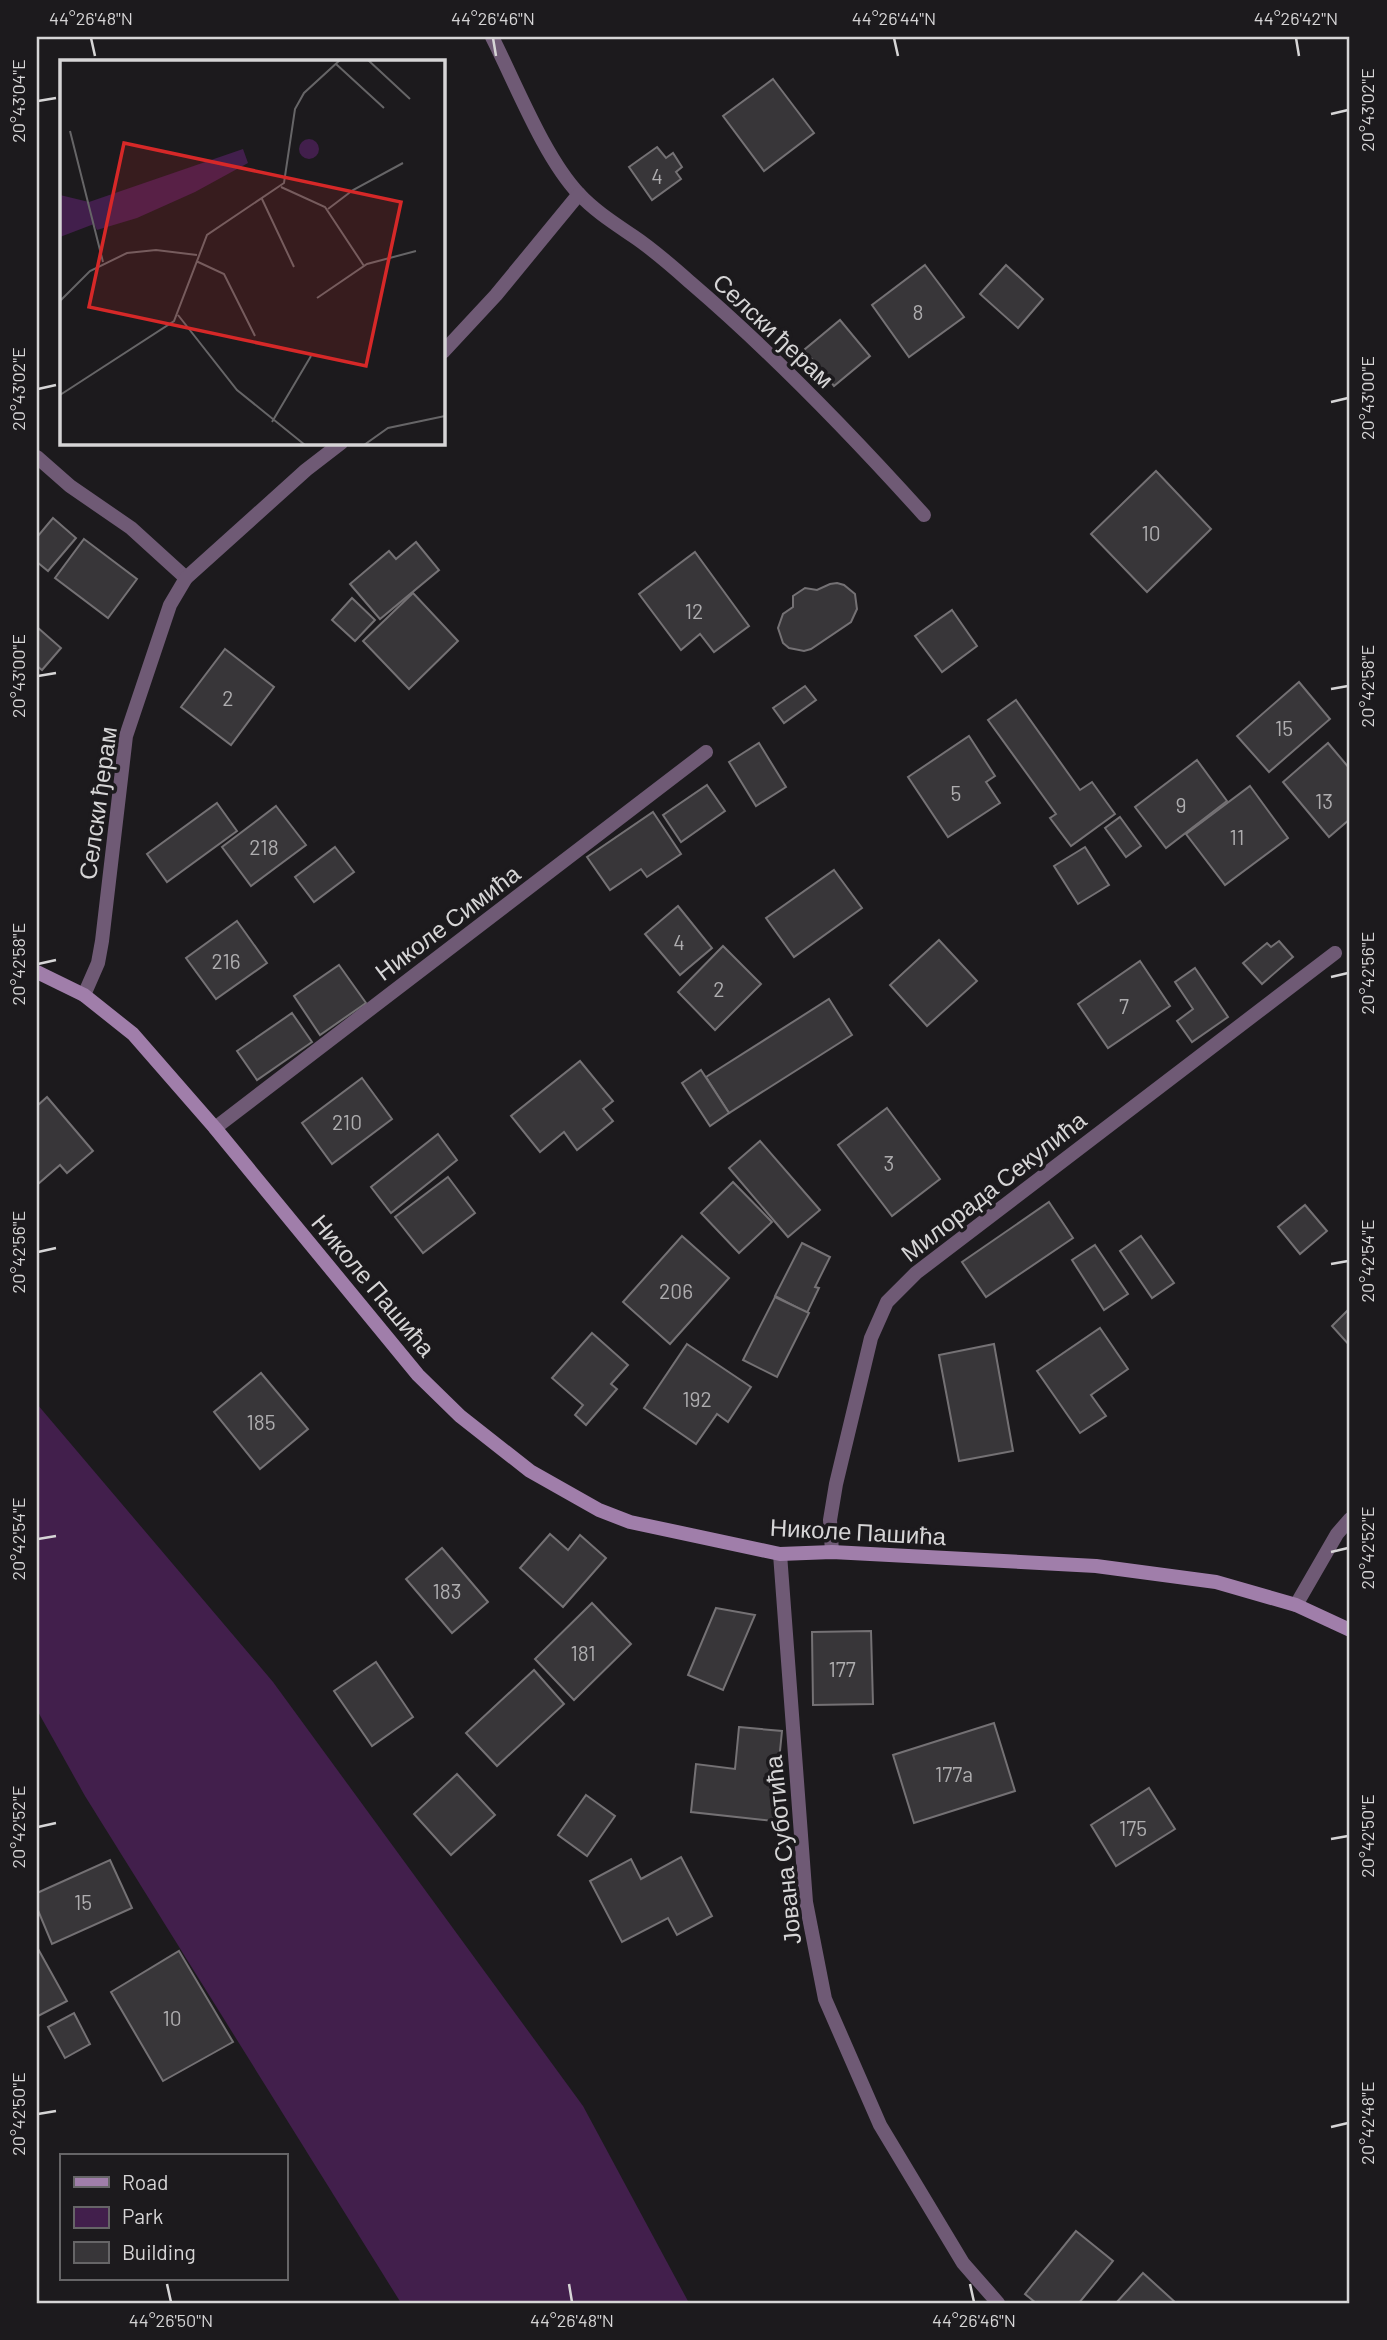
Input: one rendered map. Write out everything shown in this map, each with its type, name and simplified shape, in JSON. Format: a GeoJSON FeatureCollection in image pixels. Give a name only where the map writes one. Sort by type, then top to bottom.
{"type":"FeatureCollection","features":[{"type":"Feature","properties":{"kind":"street","name":"Селски ђерам"},"geometry":{"type":"LineString","coordinates":[[492,37],[560,170],[579,194],[606,218],[636,238],[692,283],[773,357],[851,434],[924,515]]}},
{"type":"Feature","properties":{"kind":"street"},"geometry":{"type":"LineString","coordinates":[[444,351],[496,295],[579,194]]}},
{"type":"Feature","properties":{"kind":"street","name":"Селски ђерам"},"geometry":{"type":"LineString","coordinates":[[84,995],[98,963],[102,941],[126,736],[170,605],[186,578],[306,470],[340,444]]}},
{"type":"Feature","properties":{"kind":"street"},"geometry":{"type":"LineString","coordinates":[[37,457],[70,486],[131,528],[186,578]]}},
{"type":"Feature","properties":{"kind":"street","name":"Николе Симића"},"geometry":{"type":"LineString","coordinates":[[215,1128],[706,752]]}},
{"type":"Feature","properties":{"kind":"street","name":"Милорада Секулића"},"geometry":{"type":"LineString","coordinates":[[832,1552],[830,1520],[844,1446],[871,1338],[887,1302],[916,1273],[1335,953]]}},
{"type":"Feature","properties":{"kind":"street","name":"Николе Пашића"},"geometry":{"type":"LineString","coordinates":[[37,972],[84,995],[133,1034],[215,1128],[418,1375],[460,1416],[522,1465],[588,1505],[630,1522],[780,1554],[832,1552],[1109,1567],[1216,1583],[1296,1605],[1350,1630]]}},
{"type":"Feature","properties":{"kind":"street"},"geometry":{"type":"LineString","coordinates":[[1296,1605],[1337,1534],[1350,1519]]}},
{"type":"Feature","properties":{"kind":"street","name":"Јована Суботића"},"geometry":{"type":"LineString","coordinates":[[780,1554],[806,1902],[825,1999],[880,2125],[964,2263],[997,2303]]}},
{"type":"Feature","properties":{"kind":"green space"},"geometry":{"type":"Polygon","coordinates":[[[37,1404],[273,1682],[583,2106],[689,2303],[401,2303],[85,1796],[37,1710],[37,1404]]]}},
{"type":"Feature","properties":{"kind":"building"},"geometry":{"type":"Polygon","coordinates":[[[773,79],[814,133],[764,171],[723,116],[773,79]]]}},
{"type":"Feature","properties":{"kind":"building"},"geometry":{"type":"Polygon","coordinates":[[[657,147],[666,158],[673,153],[682,167],[676,172],[681,179],[652,200],[629,167],[657,147]]]}},
{"type":"Feature","properties":{"kind":"building"},"geometry":{"type":"Polygon","coordinates":[[[925,265],[964,317],[909,357],[872,305],[925,265]]]}},
{"type":"Feature","properties":{"kind":"building"},"geometry":{"type":"Polygon","coordinates":[[[1006,265],[1043,299],[1018,328],[980,294],[1006,265]]]}},
{"type":"Feature","properties":{"kind":"building"},"geometry":{"type":"Polygon","coordinates":[[[840,320],[870,356],[834,386],[804,350],[840,320]]]}},
{"type":"Feature","properties":{"kind":"building"},"geometry":{"type":"Polygon","coordinates":[[[1156,471],[1211,529],[1147,592],[1091,534],[1156,471]]]}},
{"type":"Feature","properties":{"kind":"building"},"geometry":{"type":"Polygon","coordinates":[[[53,518],[76,538],[48,571],[37,562],[37,537],[53,518]]]}},
{"type":"Feature","properties":{"kind":"building"},"geometry":{"type":"Polygon","coordinates":[[[84,539],[137,579],[108,618],[55,578],[84,539]]]}},
{"type":"Feature","properties":{"kind":"building"},"geometry":{"type":"Polygon","coordinates":[[[416,542],[439,570],[380,619],[350,584],[389,551],[396,559],[416,542]]]}},
{"type":"Feature","properties":{"kind":"building"},"geometry":{"type":"Polygon","coordinates":[[[695,552],[749,626],[714,652],[700,634],[681,650],[639,594],[695,552]]]}},
{"type":"Feature","properties":{"kind":"building"},"geometry":{"type":"Polygon","coordinates":[[[837,583],[855,594],[857,609],[851,622],[811,649],[804,651],[789,648],[783,643],[778,628],[783,614],[793,607],[793,596],[805,588],[817,590],[837,583]]]}},
{"type":"Feature","properties":{"kind":"building"},"geometry":{"type":"Polygon","coordinates":[[[413,593],[458,641],[409,689],[363,641],[413,593]]]}},
{"type":"Feature","properties":{"kind":"building"},"geometry":{"type":"Polygon","coordinates":[[[352,598],[375,620],[355,641],[332,620],[352,598]]]}},
{"type":"Feature","properties":{"kind":"building"},"geometry":{"type":"Polygon","coordinates":[[[952,610],[977,646],[942,672],[915,636],[952,610]]]}},
{"type":"Feature","properties":{"kind":"building"},"geometry":{"type":"Polygon","coordinates":[[[37,627],[61,648],[42,670],[37,666],[37,627]]]}},
{"type":"Feature","properties":{"kind":"building"},"geometry":{"type":"Polygon","coordinates":[[[225,649],[274,687],[231,745],[181,707],[225,649]]]}},
{"type":"Feature","properties":{"kind":"building"},"geometry":{"type":"Polygon","coordinates":[[[1299,682],[1330,719],[1269,772],[1237,736],[1299,682]]]}},
{"type":"Feature","properties":{"kind":"building"},"geometry":{"type":"Polygon","coordinates":[[[805,686],[816,700],[784,723],[773,708],[805,686]]]}},
{"type":"Feature","properties":{"kind":"building"},"geometry":{"type":"Polygon","coordinates":[[[1016,700],[1080,790],[1092,782],[1115,814],[1071,846],[1050,818],[1056,814],[988,720],[1016,700]]]}},
{"type":"Feature","properties":{"kind":"building"},"geometry":{"type":"Polygon","coordinates":[[[969,736],[995,776],[986,782],[1000,803],[948,837],[908,777],[969,736]]]}},
{"type":"Feature","properties":{"kind":"building"},"geometry":{"type":"Polygon","coordinates":[[[759,743],[786,787],[756,806],[729,762],[759,743]]]}},
{"type":"Feature","properties":{"kind":"building"},"geometry":{"type":"Polygon","coordinates":[[[1328,743],[1350,769],[1350,819],[1329,837],[1283,782],[1328,743]]]}},
{"type":"Feature","properties":{"kind":"building"},"geometry":{"type":"Polygon","coordinates":[[[1197,760],[1227,801],[1166,848],[1135,807],[1197,760]]]}},
{"type":"Feature","properties":{"kind":"building"},"geometry":{"type":"Polygon","coordinates":[[[707,785],[725,811],[681,842],[663,815],[707,785]]]}},
{"type":"Feature","properties":{"kind":"building"},"geometry":{"type":"Polygon","coordinates":[[[1250,786],[1288,838],[1225,885],[1186,834],[1250,786]]]}},
{"type":"Feature","properties":{"kind":"building"},"geometry":{"type":"Polygon","coordinates":[[[217,803],[237,831],[167,882],[147,854],[217,803]]]}},
{"type":"Feature","properties":{"kind":"building"},"geometry":{"type":"Polygon","coordinates":[[[276,806],[306,845],[251,886],[222,847],[276,806]]]}},
{"type":"Feature","properties":{"kind":"building"},"geometry":{"type":"Polygon","coordinates":[[[653,812],[681,854],[647,877],[641,869],[610,890],[587,857],[653,812]]]}},
{"type":"Feature","properties":{"kind":"building"},"geometry":{"type":"Polygon","coordinates":[[[1120,817],[1141,846],[1126,857],[1105,828],[1120,817]]]}},
{"type":"Feature","properties":{"kind":"building"},"geometry":{"type":"Polygon","coordinates":[[[335,847],[354,872],[314,902],[295,877],[335,847]]]}},
{"type":"Feature","properties":{"kind":"building"},"geometry":{"type":"Polygon","coordinates":[[[1085,847],[1109,885],[1078,904],[1054,866],[1085,847]]]}},
{"type":"Feature","properties":{"kind":"building"},"geometry":{"type":"Polygon","coordinates":[[[834,870],[862,908],[794,957],[766,918],[834,870]]]}},
{"type":"Feature","properties":{"kind":"building"},"geometry":{"type":"Polygon","coordinates":[[[678,906],[712,948],[680,975],[645,934],[678,906]]]}},
{"type":"Feature","properties":{"kind":"building"},"geometry":{"type":"Polygon","coordinates":[[[237,921],[267,963],[216,999],[186,958],[237,921]]]}},
{"type":"Feature","properties":{"kind":"building"},"geometry":{"type":"Polygon","coordinates":[[[939,940],[977,981],[927,1026],[890,985],[939,940]]]}},
{"type":"Feature","properties":{"kind":"building"},"geometry":{"type":"Polygon","coordinates":[[[1279,941],[1293,957],[1262,984],[1243,963],[1267,943],[1271,947],[1279,941]]]}},
{"type":"Feature","properties":{"kind":"building"},"geometry":{"type":"Polygon","coordinates":[[[723,946],[761,984],[715,1030],[678,992],[723,946]]]}},
{"type":"Feature","properties":{"kind":"building"},"geometry":{"type":"Polygon","coordinates":[[[1140,961],[1170,1006],[1108,1048],[1078,1004],[1140,961]]]}},
{"type":"Feature","properties":{"kind":"building"},"geometry":{"type":"Polygon","coordinates":[[[339,965],[366,1003],[320,1035],[294,996],[339,965]]]}},
{"type":"Feature","properties":{"kind":"building"},"geometry":{"type":"Polygon","coordinates":[[[1195,968],[1228,1017],[1192,1042],[1177,1021],[1193,1009],[1175,982],[1195,968]]]}},
{"type":"Feature","properties":{"kind":"building"},"geometry":{"type":"Polygon","coordinates":[[[829,999],[852,1035],[729,1113],[706,1077],[829,999]]]}},
{"type":"Feature","properties":{"kind":"building"},"geometry":{"type":"Polygon","coordinates":[[[292,1013],[312,1042],[257,1080],[237,1051],[292,1013]]]}},
{"type":"Feature","properties":{"kind":"building"},"geometry":{"type":"Polygon","coordinates":[[[580,1061],[613,1101],[603,1109],[613,1121],[577,1150],[564,1132],[540,1152],[511,1116],[580,1061]]]}},
{"type":"Feature","properties":{"kind":"building"},"geometry":{"type":"Polygon","coordinates":[[[701,1070],[729,1113],[710,1126],[682,1083],[701,1070]]]}},
{"type":"Feature","properties":{"kind":"building"},"geometry":{"type":"Polygon","coordinates":[[[362,1078],[392,1119],[332,1164],[302,1123],[362,1078]]]}},
{"type":"Feature","properties":{"kind":"building"},"geometry":{"type":"Polygon","coordinates":[[[47,1097],[93,1151],[67,1173],[60,1165],[38,1184],[37,1106],[47,1097]]]}},
{"type":"Feature","properties":{"kind":"building"},"geometry":{"type":"Polygon","coordinates":[[[887,1108],[940,1179],[892,1216],[838,1145],[887,1108]]]}},
{"type":"Feature","properties":{"kind":"building"},"geometry":{"type":"Polygon","coordinates":[[[438,1134],[457,1160],[391,1213],[371,1187],[438,1134]]]}},
{"type":"Feature","properties":{"kind":"building"},"geometry":{"type":"Polygon","coordinates":[[[760,1141],[820,1210],[788,1237],[729,1168],[760,1141]]]}},
{"type":"Feature","properties":{"kind":"building"},"geometry":{"type":"Polygon","coordinates":[[[448,1177],[475,1213],[423,1253],[395,1217],[448,1177]]]}},
{"type":"Feature","properties":{"kind":"building"},"geometry":{"type":"Polygon","coordinates":[[[733,1182],[772,1222],[739,1253],[701,1213],[733,1182]]]}},
{"type":"Feature","properties":{"kind":"building"},"geometry":{"type":"Polygon","coordinates":[[[1049,1202],[1073,1238],[986,1297],[962,1262],[1049,1202]]]}},
{"type":"Feature","properties":{"kind":"building"},"geometry":{"type":"Polygon","coordinates":[[[1305,1205],[1327,1231],[1300,1254],[1278,1227],[1305,1205]]]}},
{"type":"Feature","properties":{"kind":"building"},"geometry":{"type":"Polygon","coordinates":[[[682,1236],[729,1278],[670,1344],[623,1302],[682,1236]]]}},
{"type":"Feature","properties":{"kind":"building"},"geometry":{"type":"Polygon","coordinates":[[[1141,1236],[1174,1283],[1152,1298],[1120,1251],[1141,1236]]]}},
{"type":"Feature","properties":{"kind":"building"},"geometry":{"type":"Polygon","coordinates":[[[802,1243],[830,1257],[815,1287],[819,1288],[807,1313],[775,1296],[802,1243]]]}},
{"type":"Feature","properties":{"kind":"building"},"geometry":{"type":"Polygon","coordinates":[[[1095,1245],[1128,1294],[1104,1310],[1072,1260],[1095,1245]]]}},
{"type":"Feature","properties":{"kind":"building"},"geometry":{"type":"Polygon","coordinates":[[[775,1297],[809,1313],[777,1377],[743,1360],[775,1297]]]}},
{"type":"Feature","properties":{"kind":"building"},"geometry":{"type":"Polygon","coordinates":[[[1350,1308],[1350,1346],[1332,1326],[1350,1308]]]}},
{"type":"Feature","properties":{"kind":"building"},"geometry":{"type":"Polygon","coordinates":[[[1100,1328],[1128,1369],[1091,1395],[1106,1416],[1080,1433],[1037,1371],[1100,1328]]]}},
{"type":"Feature","properties":{"kind":"building"},"geometry":{"type":"Polygon","coordinates":[[[592,1333],[628,1365],[611,1384],[617,1389],[586,1425],[575,1415],[583,1405],[552,1378],[592,1333]]]}},
{"type":"Feature","properties":{"kind":"building"},"geometry":{"type":"Polygon","coordinates":[[[687,1344],[751,1387],[728,1422],[717,1414],[696,1444],[644,1408],[687,1344]]]}},
{"type":"Feature","properties":{"kind":"building"},"geometry":{"type":"Polygon","coordinates":[[[994,1344],[1013,1451],[959,1461],[939,1355],[994,1344]]]}},
{"type":"Feature","properties":{"kind":"building"},"geometry":{"type":"Polygon","coordinates":[[[261,1373],[308,1429],[260,1469],[214,1412],[261,1373]]]}},
{"type":"Feature","properties":{"kind":"building"},"geometry":{"type":"Polygon","coordinates":[[[550,1534],[568,1550],[580,1535],[606,1558],[563,1607],[520,1568],[550,1534]]]}},
{"type":"Feature","properties":{"kind":"building"},"geometry":{"type":"Polygon","coordinates":[[[442,1548],[488,1602],[452,1633],[406,1579],[442,1548]]]}},
{"type":"Feature","properties":{"kind":"building"},"geometry":{"type":"Polygon","coordinates":[[[592,1603],[631,1644],[574,1700],[535,1659],[592,1603]]]}},
{"type":"Feature","properties":{"kind":"building"},"geometry":{"type":"Polygon","coordinates":[[[716,1608],[755,1615],[723,1690],[688,1675],[716,1608]]]}},
{"type":"Feature","properties":{"kind":"building"},"geometry":{"type":"Polygon","coordinates":[[[871,1631],[873,1704],[813,1705],[812,1632],[871,1631]]]}},
{"type":"Feature","properties":{"kind":"building"},"geometry":{"type":"Polygon","coordinates":[[[376,1662],[413,1717],[372,1746],[334,1691],[376,1662]]]}},
{"type":"Feature","properties":{"kind":"building"},"geometry":{"type":"Polygon","coordinates":[[[534,1670],[564,1704],[497,1766],[466,1733],[534,1670]]]}},
{"type":"Feature","properties":{"kind":"building"},"geometry":{"type":"Polygon","coordinates":[[[994,1723],[1015,1791],[914,1823],[893,1755],[994,1723]]]}},
{"type":"Feature","properties":{"kind":"building"},"geometry":{"type":"Polygon","coordinates":[[[739,1727],[782,1731],[773,1821],[691,1812],[696,1764],[735,1769],[739,1727]]]}},
{"type":"Feature","properties":{"kind":"building"},"geometry":{"type":"Polygon","coordinates":[[[457,1774],[495,1815],[451,1855],[414,1814],[457,1774]]]}},
{"type":"Feature","properties":{"kind":"building"},"geometry":{"type":"Polygon","coordinates":[[[1149,1788],[1175,1829],[1116,1866],[1091,1825],[1149,1788]]]}},
{"type":"Feature","properties":{"kind":"building"},"geometry":{"type":"Polygon","coordinates":[[[586,1795],[615,1816],[587,1856],[558,1835],[586,1795]]]}},
{"type":"Feature","properties":{"kind":"building"},"geometry":{"type":"Polygon","coordinates":[[[681,1857],[712,1916],[677,1935],[668,1918],[622,1942],[590,1881],[631,1859],[641,1879],[681,1857]]]}},
{"type":"Feature","properties":{"kind":"building"},"geometry":{"type":"Polygon","coordinates":[[[110,1860],[132,1908],[52,1944],[37,1908],[37,1893],[110,1860]]]}},
{"type":"Feature","properties":{"kind":"building"},"geometry":{"type":"Polygon","coordinates":[[[37,1947],[67,2001],[38,2016],[37,2013],[37,1947]]]}},
{"type":"Feature","properties":{"kind":"building"},"geometry":{"type":"Polygon","coordinates":[[[179,1951],[233,2042],[163,2081],[111,1992],[179,1951]]]}},
{"type":"Feature","properties":{"kind":"building"},"geometry":{"type":"Polygon","coordinates":[[[74,2013],[90,2044],[65,2058],[48,2027],[74,2013]]]}},
{"type":"Feature","properties":{"kind":"building"},"geometry":{"type":"Polygon","coordinates":[[[1076,2231],[1113,2261],[1079,2303],[1036,2303],[1025,2294],[1076,2231]]]}},
{"type":"Feature","properties":{"kind":"building"},"geometry":{"type":"Polygon","coordinates":[[[1143,2273],[1176,2303],[1116,2303],[1143,2273]]]}}]}
